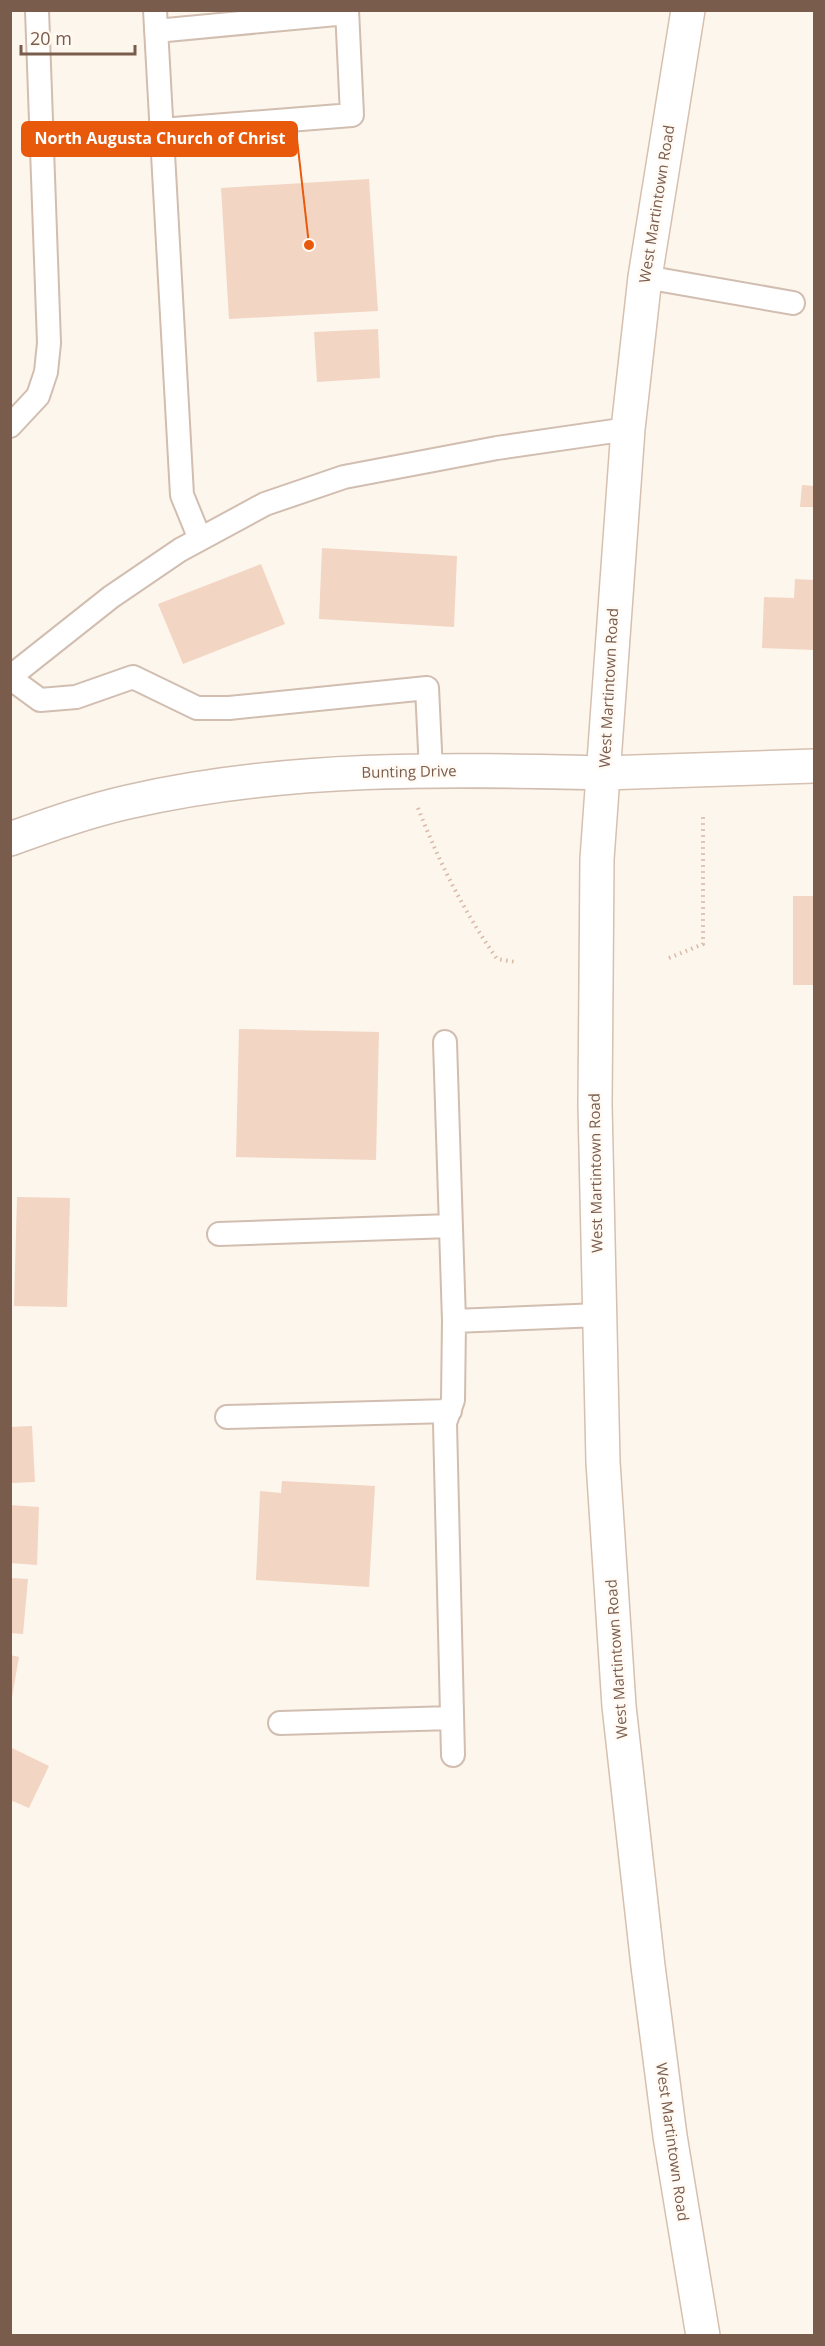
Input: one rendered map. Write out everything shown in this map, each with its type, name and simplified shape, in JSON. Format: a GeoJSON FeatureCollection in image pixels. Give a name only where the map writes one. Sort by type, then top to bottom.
{"type":"FeatureCollection","features":[{"type":"Feature","properties":{"kind":"main road","name":"West Martintown Road"},"geometry":{"type":"LineString","coordinates":[[688,10],[645,277],[628,429],[597,859],[594,1106],[603,1462],[619,1706],[670,2136],[703,2336]]}},
{"type":"Feature","properties":{"kind":"main road","name":"Bunting Drive"},"geometry":{"type":"LineString","coordinates":[[10,839],[66,819],[129,802],[219,786],[311,775],[431,771],[604,774],[814,766]]}},
{"type":"Feature","properties":{"kind":"lane"},"geometry":{"type":"LineString","coordinates":[[10,426],[38,396],[46,372],[49,343],[37,10]]}},
{"type":"Feature","properties":{"kind":"lane"},"geometry":{"type":"LineString","coordinates":[[162,130],[352,115],[347,12],[156,21],[182,495],[200,539]]}},
{"type":"Feature","properties":{"kind":"lane"},"geometry":{"type":"LineString","coordinates":[[645,277],[793,303]]}},
{"type":"Feature","properties":{"kind":"lane"},"geometry":{"type":"LineString","coordinates":[[431,771],[427,688],[229,708],[197,708],[133,677],[76,697],[40,700],[10,678],[111,597],[180,550],[265,504],[344,477],[497,448],[628,429]]}},
{"type":"Feature","properties":{"kind":"lane"},"geometry":{"type":"LineString","coordinates":[[445,1042],[454,1321],[453,1400],[445,1423],[453,1755]]}},
{"type":"Feature","properties":{"kind":"lane"},"geometry":{"type":"LineString","coordinates":[[219,1234],[451,1226]]}},
{"type":"Feature","properties":{"kind":"lane"},"geometry":{"type":"LineString","coordinates":[[454,1321],[599,1315]]}},
{"type":"Feature","properties":{"kind":"lane"},"geometry":{"type":"LineString","coordinates":[[226,1417],[450,1411]]}},
{"type":"Feature","properties":{"kind":"lane"},"geometry":{"type":"LineString","coordinates":[[280,1723],[452,1718]]}},
{"type":"Feature","properties":{"kind":"path"},"geometry":{"type":"LineString","coordinates":[[418,808],[431,843],[471,922],[497,959],[516,962]]}},
{"type":"Feature","properties":{"kind":"path"},"geometry":{"type":"LineString","coordinates":[[669,958],[703,944],[703,817]]}},
{"type":"Feature","properties":{"kind":"building"},"geometry":{"type":"Polygon","coordinates":[[[369,179],[378,311],[229,319],[221,188],[369,179]]]}},
{"type":"Feature","properties":{"kind":"building"},"geometry":{"type":"Polygon","coordinates":[[[378,329],[380,378],[317,382],[314,332],[378,329]]]}},
{"type":"Feature","properties":{"kind":"building"},"geometry":{"type":"Polygon","coordinates":[[[802,485],[814,486],[814,507],[800,507],[802,485]]]}},
{"type":"Feature","properties":{"kind":"building"},"geometry":{"type":"Polygon","coordinates":[[[322,548],[457,556],[454,627],[319,619],[322,548]]]}},
{"type":"Feature","properties":{"kind":"building"},"geometry":{"type":"Polygon","coordinates":[[[261,564],[285,624],[183,664],[158,604],[261,564]]]}},
{"type":"Feature","properties":{"kind":"building"},"geometry":{"type":"Polygon","coordinates":[[[795,579],[814,580],[814,650],[762,648],[764,597],[794,598],[795,579]]]}},
{"type":"Feature","properties":{"kind":"building"},"geometry":{"type":"Polygon","coordinates":[[[793,896],[814,896],[814,985],[793,985],[793,896]]]}},
{"type":"Feature","properties":{"kind":"building"},"geometry":{"type":"Polygon","coordinates":[[[239,1029],[379,1032],[376,1160],[236,1157],[239,1029]]]}},
{"type":"Feature","properties":{"kind":"building"},"geometry":{"type":"Polygon","coordinates":[[[17,1197],[70,1198],[67,1307],[14,1306],[17,1197]]]}},
{"type":"Feature","properties":{"kind":"building"},"geometry":{"type":"Polygon","coordinates":[[[32,1426],[35,1482],[10,1483],[10,1427],[32,1426]]]}},
{"type":"Feature","properties":{"kind":"building"},"geometry":{"type":"Polygon","coordinates":[[[282,1481],[375,1486],[369,1587],[256,1580],[260,1491],[281,1493],[282,1481]]]}},
{"type":"Feature","properties":{"kind":"building"},"geometry":{"type":"Polygon","coordinates":[[[10,1505],[39,1507],[37,1565],[10,1563],[10,1505]]]}},
{"type":"Feature","properties":{"kind":"building"},"geometry":{"type":"Polygon","coordinates":[[[10,1578],[28,1579],[23,1634],[10,1633],[10,1578]]]}},
{"type":"Feature","properties":{"kind":"building"},"geometry":{"type":"Polygon","coordinates":[[[10,1655],[19,1657],[12,1697],[10,1697],[10,1655]]]}},
{"type":"Feature","properties":{"kind":"building"},"geometry":{"type":"Polygon","coordinates":[[[10,1747],[49,1766],[29,1808],[10,1800],[10,1747]]]}},
{"type":"Feature","properties":{"kind":"place","name":"North Augusta Church of Christ"},"geometry":{"type":"Point","coordinates":[309,245]}}]}
